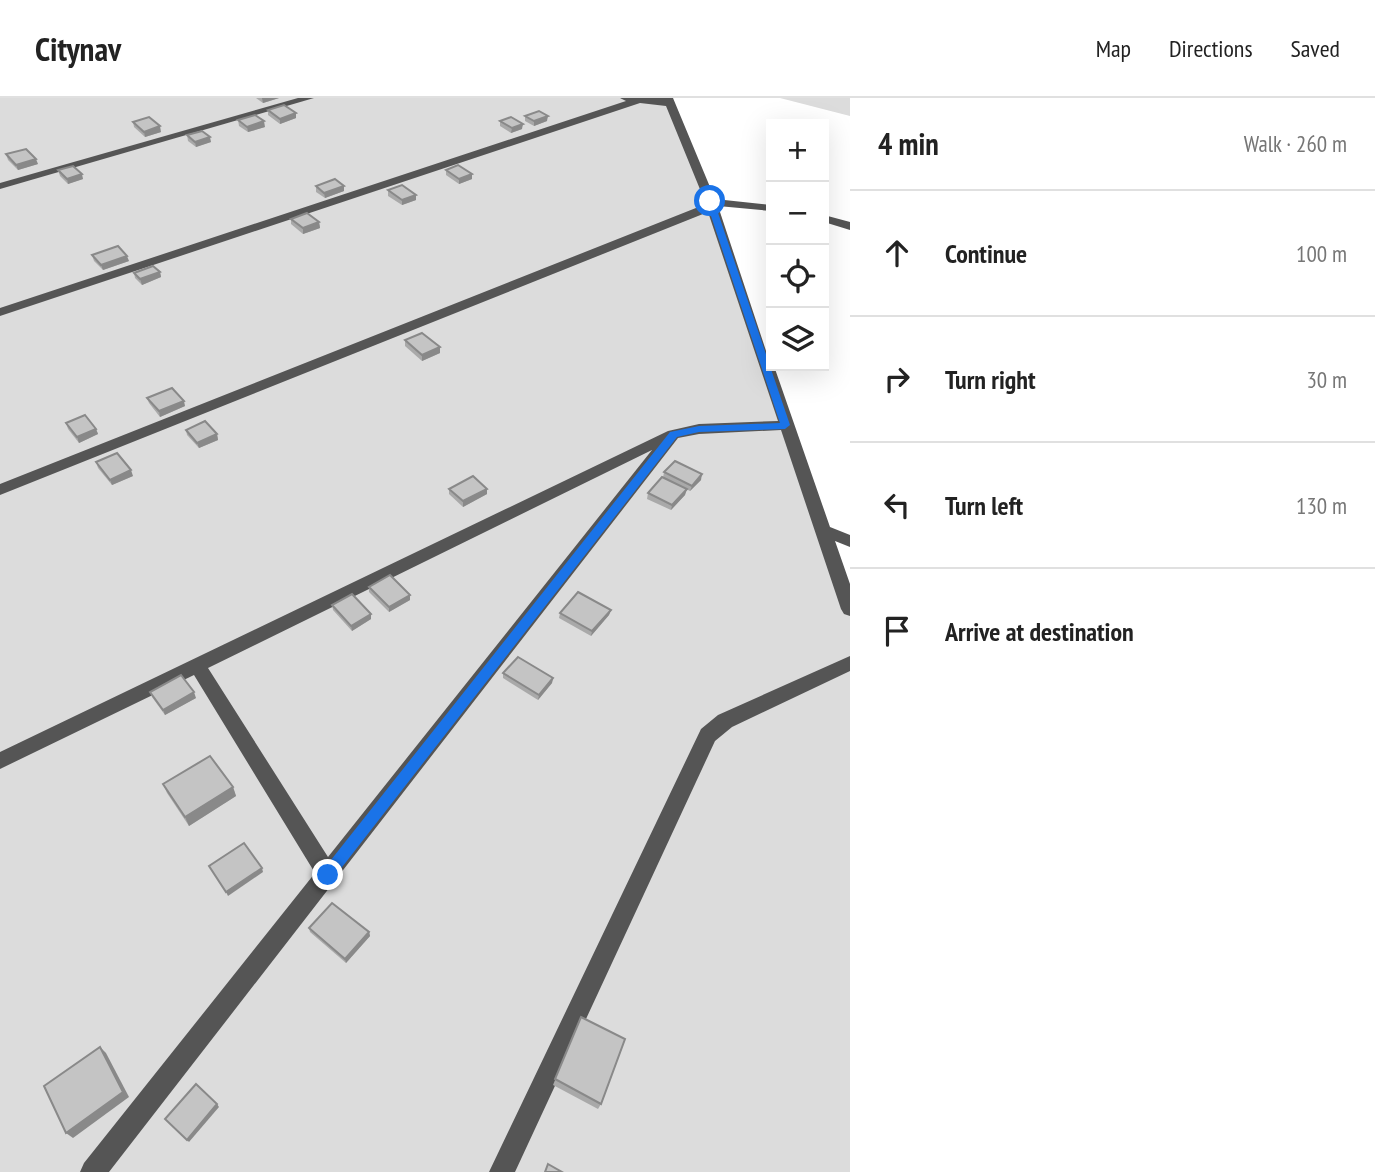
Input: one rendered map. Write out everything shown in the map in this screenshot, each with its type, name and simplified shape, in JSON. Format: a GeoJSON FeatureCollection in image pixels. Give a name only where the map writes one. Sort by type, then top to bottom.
{"type":"FeatureCollection","features":[{"type":"Feature","properties":{"kind":"street"},"geometry":{"type":"LineString","coordinates":[[0,186],[309,98]]}},
{"type":"Feature","properties":{"kind":"street"},"geometry":{"type":"LineString","coordinates":[[0,312],[631,99],[669,101],[711,204],[850,609]]}},
{"type":"Feature","properties":{"kind":"street"},"geometry":{"type":"LineString","coordinates":[[0,490],[711,204],[766,208]]}},
{"type":"Feature","properties":{"kind":"street"},"geometry":{"type":"LineString","coordinates":[[829,220],[850,226]]}},
{"type":"Feature","properties":{"kind":"street"},"geometry":{"type":"LineString","coordinates":[[0,761],[673,434],[699,429],[785,425]]}},
{"type":"Feature","properties":{"kind":"street"},"geometry":{"type":"LineString","coordinates":[[93,1172],[673,434]]}},
{"type":"Feature","properties":{"kind":"street"},"geometry":{"type":"LineString","coordinates":[[822,530],[850,541]]}},
{"type":"Feature","properties":{"kind":"street"},"geometry":{"type":"LineString","coordinates":[[502,1172],[708,735],[725,721],[850,663]]}},
{"type":"Feature","properties":{"kind":"street"},"geometry":{"type":"LineString","coordinates":[[197,665],[328,875]]}},
{"type":"Feature","properties":{"kind":"shaded area"},"geometry":{"type":"Polygon","coordinates":[[[0,98],[625,98],[670,103],[712,206],[766,364],[766,371],[769,371],[850,609],[850,1172],[0,1172],[0,98]]]}},
{"type":"Feature","properties":{"kind":"shaded area"},"geometry":{"type":"Polygon","coordinates":[[[780,98],[850,98],[850,116],[780,98]]]}},
{"type":"Feature","properties":{"kind":"building"},"geometry":{"type":"Polygon","coordinates":[[[284,105],[296,113],[280,119],[268,110],[284,105]]]}},
{"type":"Feature","properties":{"kind":"building"},"geometry":{"type":"Polygon","coordinates":[[[539,111],[548,116],[534,121],[525,116],[539,111]]]}},
{"type":"Feature","properties":{"kind":"building"},"geometry":{"type":"Polygon","coordinates":[[[255,115],[264,121],[247,127],[238,120],[255,115]]]}},
{"type":"Feature","properties":{"kind":"building"},"geometry":{"type":"Polygon","coordinates":[[[149,117],[160,126],[144,132],[133,122],[149,117]]]}},
{"type":"Feature","properties":{"kind":"building"},"geometry":{"type":"Polygon","coordinates":[[[511,117],[523,124],[512,128],[500,121],[511,117]]]}},
{"type":"Feature","properties":{"kind":"building"},"geometry":{"type":"Polygon","coordinates":[[[202,131],[210,137],[195,142],[187,135],[202,131]]]}},
{"type":"Feature","properties":{"kind":"building"},"geometry":{"type":"Polygon","coordinates":[[[26,149],[36,159],[16,165],[6,154],[26,149]]]}},
{"type":"Feature","properties":{"kind":"building"},"geometry":{"type":"Polygon","coordinates":[[[458,165],[472,174],[459,179],[446,170],[458,165]]]}},
{"type":"Feature","properties":{"kind":"building"},"geometry":{"type":"Polygon","coordinates":[[[73,166],[82,174],[67,179],[58,170],[73,166]]]}},
{"type":"Feature","properties":{"kind":"building"},"geometry":{"type":"Polygon","coordinates":[[[335,179],[344,186],[324,193],[316,186],[335,179]]]}},
{"type":"Feature","properties":{"kind":"building"},"geometry":{"type":"Polygon","coordinates":[[[402,185],[416,195],[402,200],[388,190],[402,185]]]}},
{"type":"Feature","properties":{"kind":"building"},"geometry":{"type":"Polygon","coordinates":[[[307,213],[319,222],[303,228],[291,219],[307,213]]]}},
{"type":"Feature","properties":{"kind":"building"},"geometry":{"type":"Polygon","coordinates":[[[118,246],[127,256],[101,265],[92,255],[118,246]]]}},
{"type":"Feature","properties":{"kind":"building"},"geometry":{"type":"Polygon","coordinates":[[[153,266],[160,272],[140,279],[134,273],[153,266]]]}},
{"type":"Feature","properties":{"kind":"building"},"geometry":{"type":"Polygon","coordinates":[[[422,333],[440,347],[422,355],[405,340],[422,333]]]}},
{"type":"Feature","properties":{"kind":"building"},"geometry":{"type":"Polygon","coordinates":[[[172,388],[184,401],[159,411],[147,398],[172,388]]]}},
{"type":"Feature","properties":{"kind":"building"},"geometry":{"type":"Polygon","coordinates":[[[85,415],[96,429],[77,437],[66,423],[85,415]]]}},
{"type":"Feature","properties":{"kind":"building"},"geometry":{"type":"Polygon","coordinates":[[[205,421],[217,434],[197,443],[186,430],[205,421]]]}},
{"type":"Feature","properties":{"kind":"building"},"geometry":{"type":"Polygon","coordinates":[[[117,453],[131,470],[110,480],[96,462],[117,453]]]}},
{"type":"Feature","properties":{"kind":"building"},"geometry":{"type":"Polygon","coordinates":[[[675,461],[702,474],[692,486],[664,472],[675,461]]]}},
{"type":"Feature","properties":{"kind":"building"},"geometry":{"type":"Polygon","coordinates":[[[473,476],[487,489],[463,501],[449,489],[473,476]]]}},
{"type":"Feature","properties":{"kind":"building"},"geometry":{"type":"Polygon","coordinates":[[[662,477],[687,489],[672,505],[648,493],[662,477]]]}},
{"type":"Feature","properties":{"kind":"building"},"geometry":{"type":"Polygon","coordinates":[[[390,575],[410,595],[389,607],[369,587],[390,575]]]}},
{"type":"Feature","properties":{"kind":"building"},"geometry":{"type":"Polygon","coordinates":[[[578,592],[611,610],[592,631],[560,613],[578,592]]]}},
{"type":"Feature","properties":{"kind":"building"},"geometry":{"type":"Polygon","coordinates":[[[352,594],[371,614],[351,626],[332,605],[352,594]]]}},
{"type":"Feature","properties":{"kind":"building"},"geometry":{"type":"Polygon","coordinates":[[[518,657],[553,678],[539,695],[503,673],[518,657]]]}},
{"type":"Feature","properties":{"kind":"building"},"geometry":{"type":"Polygon","coordinates":[[[181,675],[194,692],[163,710],[150,692],[181,675]]]}},
{"type":"Feature","properties":{"kind":"building"},"geometry":{"type":"Polygon","coordinates":[[[210,756],[233,787],[185,817],[163,784],[210,756]]]}},
{"type":"Feature","properties":{"kind":"building"},"geometry":{"type":"Polygon","coordinates":[[[244,843],[262,868],[226,892],[209,866],[244,843]]]}},
{"type":"Feature","properties":{"kind":"building"},"geometry":{"type":"Polygon","coordinates":[[[332,903],[369,932],[345,959],[309,928],[332,903]]]}},
{"type":"Feature","properties":{"kind":"building"},"geometry":{"type":"Polygon","coordinates":[[[581,1017],[625,1039],[601,1104],[555,1079],[581,1017]]]}},
{"type":"Feature","properties":{"kind":"building"},"geometry":{"type":"Polygon","coordinates":[[[100,1047],[123,1092],[66,1133],[44,1086],[100,1047]]]}},
{"type":"Feature","properties":{"kind":"building"},"geometry":{"type":"Polygon","coordinates":[[[196,1084],[217,1104],[187,1140],[165,1119],[196,1084]]]}},
{"type":"Feature","properties":{"kind":"building"},"geometry":{"type":"Polygon","coordinates":[[[548,1164],[562,1172],[545,1172],[548,1164]]]}},
{"type":"Feature","properties":{"kind":"route"},"geometry":{"type":"LineString","coordinates":[[328,875],[673,434],[699,429],[785,425],[710,201]]}}]}
